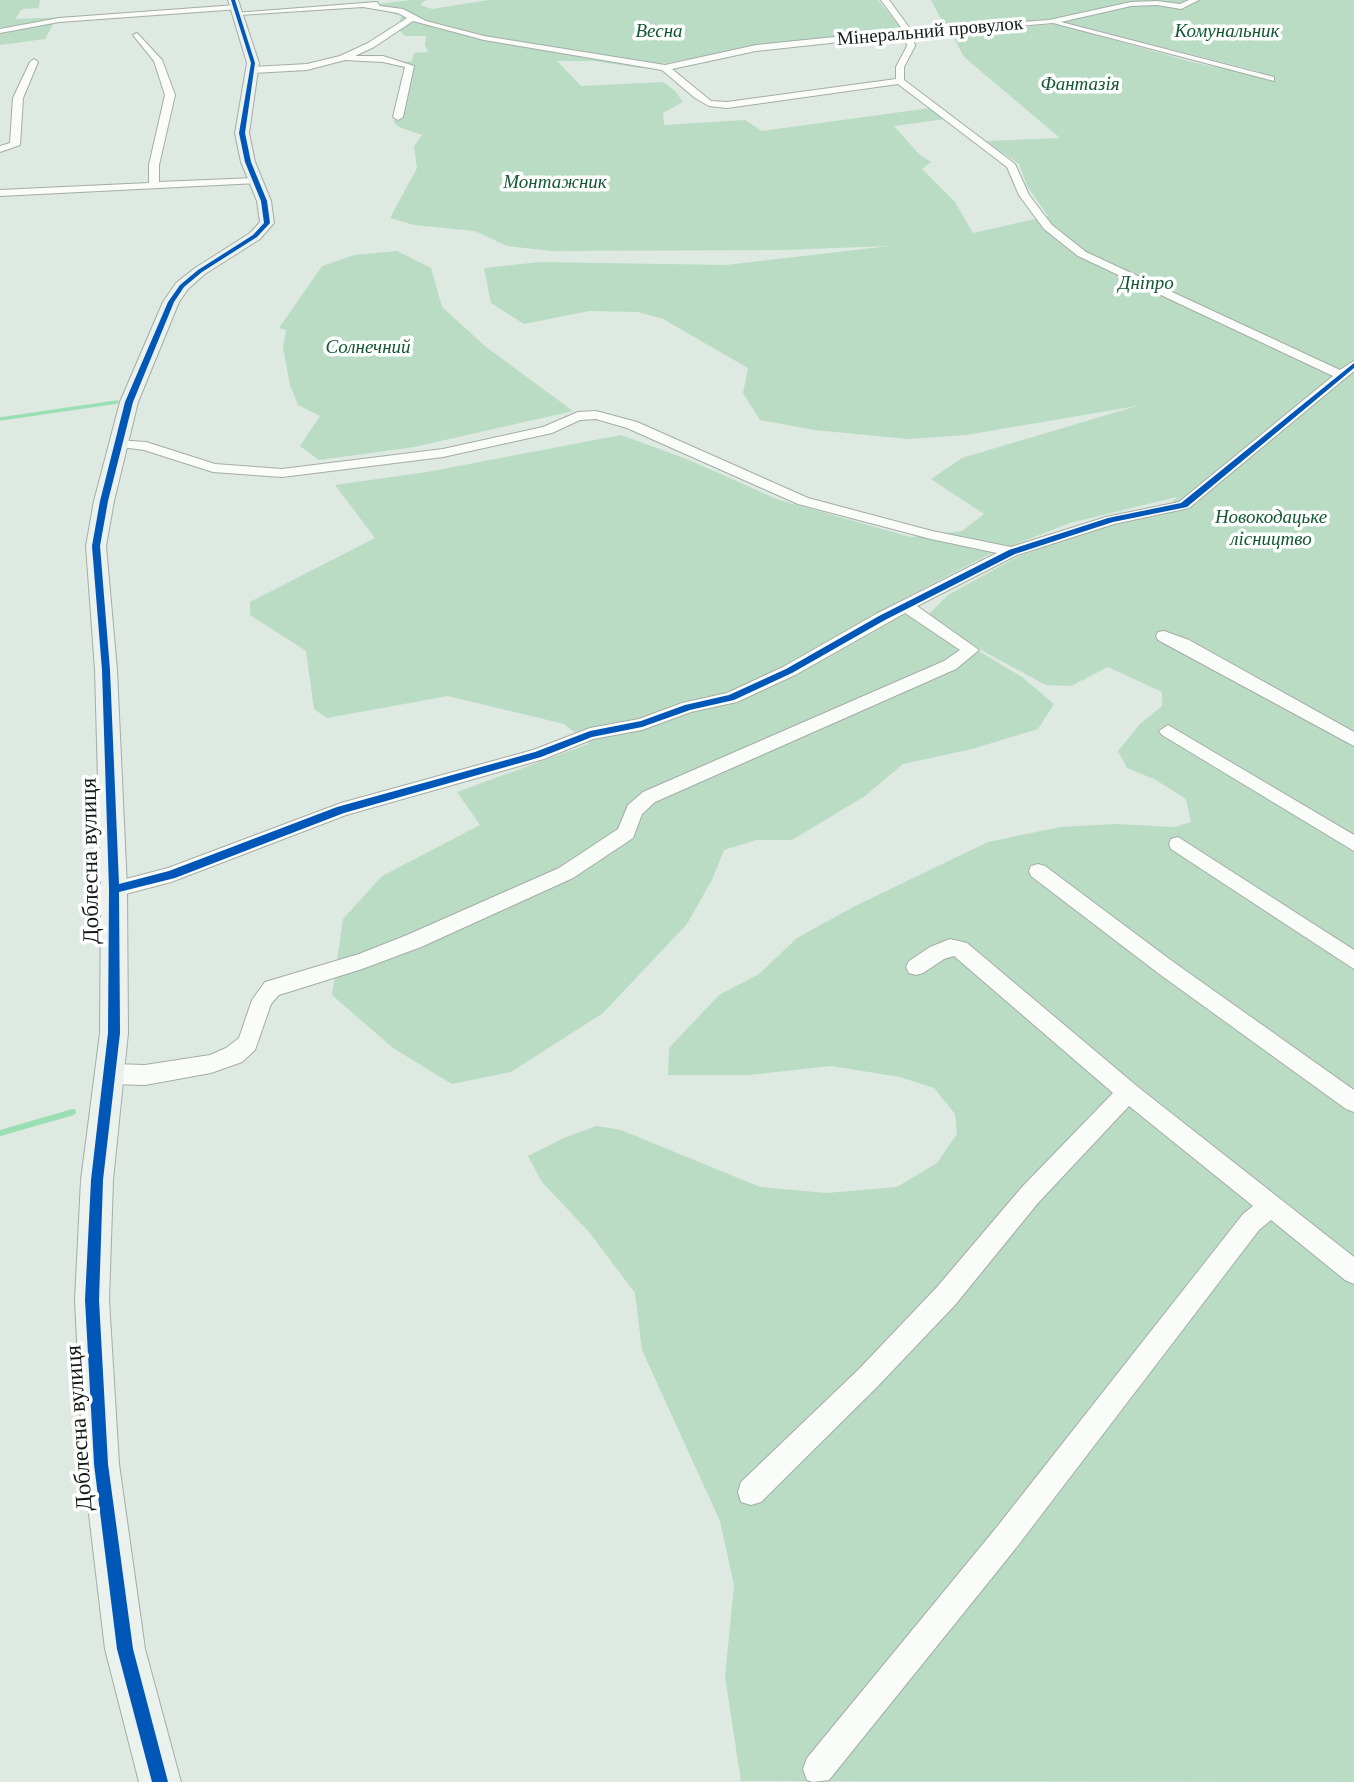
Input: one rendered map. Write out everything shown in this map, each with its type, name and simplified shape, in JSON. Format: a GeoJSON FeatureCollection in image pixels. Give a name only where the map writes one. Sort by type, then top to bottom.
{"type":"FeatureCollection","features":[{"type":"Feature","properties":{"kind":"street"},"geometry":{"type":"LineString","coordinates":[[114,889],[171,874],[341,810],[538,755],[590,734],[642,724],[688,707],[731,698],[789,671],[1012,552],[1111,520],[1184,505],[1349,370],[1082,254],[1048,227],[1024,195],[1011,166],[900,81],[900,67],[911,46],[908,32],[885,0]]}},
{"type":"Feature","properties":{"kind":"street","name":"Мінеральний провулок"},"geometry":{"type":"LineString","coordinates":[[366,6],[400,11],[431,26],[504,42],[665,68],[756,48],[908,32],[1049,22],[1131,4],[1157,3],[1180,7],[1195,0]]}},
{"type":"Feature","properties":{"kind":"street"},"geometry":{"type":"LineString","coordinates":[[0,31],[72,19],[236,7],[366,6],[402,1]]}},
{"type":"Feature","properties":{"kind":"street","name":"Доблесна вулиця"},"geometry":{"type":"LineString","coordinates":[[160,1782],[125,1649],[101,1464],[92,1300],[97,1180],[114,1033],[114,889],[106,670],[96,546],[104,501],[129,402],[171,302],[182,286],[200,271],[255,236],[267,223],[264,201],[254,181],[242,133],[253,70],[252,53],[236,7]]}},
{"type":"Feature","properties":{"kind":"street"},"geometry":{"type":"LineString","coordinates":[[253,70],[307,67],[343,58],[371,45],[412,18]]}},
{"type":"Feature","properties":{"kind":"street"},"geometry":{"type":"LineString","coordinates":[[1049,22],[1271,79]]}},
{"type":"Feature","properties":{"kind":"street"},"geometry":{"type":"LineString","coordinates":[[137,35],[158,60],[170,95],[154,165],[154,186]]}},
{"type":"Feature","properties":{"kind":"street"},"geometry":{"type":"LineString","coordinates":[[343,58],[383,59],[410,66],[398,117]]}},
{"type":"Feature","properties":{"kind":"street"},"geometry":{"type":"LineString","coordinates":[[0,149],[15,145],[18,98],[34,62]]}},
{"type":"Feature","properties":{"kind":"street","name":"Мінеральний провулок"},"geometry":{"type":"LineString","coordinates":[[665,68],[709,103],[727,105],[900,81]]}},
{"type":"Feature","properties":{"kind":"street"},"geometry":{"type":"LineString","coordinates":[[0,193],[154,186],[196,181],[254,181]]}},
{"type":"Feature","properties":{"kind":"street"},"geometry":{"type":"LineString","coordinates":[[119,443],[146,446],[213,468],[282,472],[443,453],[547,430],[578,416],[596,415],[632,425],[803,501],[932,535],[1012,552]]}},
{"type":"Feature","properties":{"kind":"street"},"geometry":{"type":"LineString","coordinates":[[110,1074],[145,1074],[211,1065],[234,1055],[248,1043],[262,1000],[272,988],[375,956],[566,873],[626,833],[634,810],[649,797],[950,665],[971,650],[907,607]]}},
{"type":"Feature","properties":{"kind":"street"},"geometry":{"type":"LineString","coordinates":[[1164,636],[1183,643],[1354,740]]}},
{"type":"Feature","properties":{"kind":"street"},"geometry":{"type":"LineString","coordinates":[[1168,731],[1354,844]]}},
{"type":"Feature","properties":{"kind":"street"},"geometry":{"type":"LineString","coordinates":[[1178,844],[1354,961]]}},
{"type":"Feature","properties":{"kind":"street"},"geometry":{"type":"LineString","coordinates":[[1038,871],[1165,967],[1354,1102]]}},
{"type":"Feature","properties":{"kind":"street"},"geometry":{"type":"LineString","coordinates":[[916,967],[950,947],[960,948],[1130,1094],[1354,1272]]}},
{"type":"Feature","properties":{"kind":"street"},"geometry":{"type":"LineString","coordinates":[[751,1492],[946,1296],[1030,1195],[1119,1101],[1130,1094]]}},
{"type":"Feature","properties":{"kind":"street"},"geometry":{"type":"LineString","coordinates":[[818,1769],[1006,1538],[1251,1222],[1270,1206]]}},
{"type":"Feature","properties":{"kind":"green space"},"geometry":{"type":"Polygon","coordinates":[[[0,0],[40,0],[39,8],[22,9],[15,19],[70,17],[55,21],[45,39],[0,45],[0,0]]]}},
{"type":"Feature","properties":{"kind":"green space"},"geometry":{"type":"Polygon","coordinates":[[[426,0],[420,5],[432,9],[489,0],[878,0],[904,32],[726,52],[640,68],[594,61],[557,61],[581,86],[663,82],[675,91],[683,102],[663,113],[664,125],[745,120],[762,131],[930,108],[946,119],[894,126],[919,154],[931,162],[922,169],[955,202],[973,233],[1048,216],[1027,186],[1019,164],[986,141],[1060,138],[964,57],[951,33],[1056,24],[1192,62],[1263,77],[1257,71],[1051,19],[947,30],[931,0],[1354,0],[1354,1782],[741,1781],[725,1677],[734,1585],[720,1521],[642,1350],[635,1293],[589,1232],[542,1182],[528,1156],[596,1126],[621,1130],[760,1187],[826,1193],[897,1187],[937,1163],[957,1134],[955,1114],[934,1088],[900,1077],[831,1066],[749,1075],[668,1075],[669,1048],[719,995],[759,974],[797,938],[855,906],[988,842],[1060,827],[1115,824],[1175,827],[1191,822],[1186,799],[1156,780],[1127,768],[1118,751],[1140,724],[1162,706],[1162,692],[1108,667],[1071,686],[1046,685],[983,651],[928,615],[948,595],[1019,556],[1109,524],[1158,516],[1177,497],[1070,523],[988,555],[897,602],[1022,677],[1054,704],[1038,729],[972,749],[903,764],[865,796],[792,840],[756,840],[724,850],[712,880],[687,924],[603,1013],[511,1072],[452,1084],[393,1048],[332,995],[343,919],[382,876],[480,825],[457,792],[589,744],[564,724],[448,696],[327,718],[314,709],[306,651],[250,615],[250,602],[375,538],[335,485],[427,472],[621,435],[689,460],[779,500],[911,537],[962,531],[984,514],[931,479],[962,458],[1137,406],[966,435],[908,439],[814,430],[760,420],[743,393],[748,368],[663,319],[638,312],[589,311],[524,324],[491,303],[484,268],[540,262],[726,265],[889,246],[784,250],[552,251],[507,246],[475,231],[414,225],[390,218],[417,168],[414,146],[422,135],[399,127],[394,122],[407,67],[404,62],[412,61],[414,53],[428,52],[425,45],[426,36],[405,36],[399,30],[401,16],[378,9],[378,4],[426,0]]]}},
{"type":"Feature","properties":{"kind":"green space","name":"Солнечний"},"geometry":{"type":"Polygon","coordinates":[[[397,251],[431,268],[442,307],[486,347],[573,411],[414,447],[319,460],[300,446],[320,416],[298,405],[290,385],[283,348],[286,330],[279,328],[322,266],[354,255],[397,251]]]}},
{"type":"Feature","properties":{"kind":"waterway"},"geometry":{"type":"LineString","coordinates":[[0,419],[117,402]]}},
{"type":"Feature","properties":{"kind":"waterway"},"geometry":{"type":"LineString","coordinates":[[0,1133],[73,1112]]}},
{"type":"Feature","properties":{"kind":"cycle path"},"geometry":{"type":"LineString","coordinates":[[160,1782],[125,1649],[101,1464],[92,1300],[97,1180],[114,1033],[114,889],[106,670],[96,546],[104,501],[129,402],[171,302],[182,286],[200,271],[255,236],[267,223],[264,201],[248,162],[242,133],[253,63],[233,0]]}},
{"type":"Feature","properties":{"kind":"cycle path"},"geometry":{"type":"LineString","coordinates":[[114,889],[171,875],[341,810],[538,755],[590,734],[642,724],[688,707],[731,698],[789,671],[882,618],[1012,552],[1111,520],[1184,505],[1354,365]]}},
{"type":"Feature","properties":{"kind":"park label","name":"Весна"},"geometry":{"type":"Point","coordinates":[659,32]}},
{"type":"Feature","properties":{"kind":"park label","name":"Комунальник"},"geometry":{"type":"Point","coordinates":[1227,32]}},
{"type":"Feature","properties":{"kind":"park label","name":"Фантазія"},"geometry":{"type":"Point","coordinates":[1080,85]}},
{"type":"Feature","properties":{"kind":"park label","name":"Монтажник"},"geometry":{"type":"Point","coordinates":[555,183]}},
{"type":"Feature","properties":{"kind":"park label","name":"Дніпро"},"geometry":{"type":"Point","coordinates":[1146,284]}},
{"type":"Feature","properties":{"kind":"park label","name":"Новокодацьке лісництво"},"geometry":{"type":"Point","coordinates":[1271,529]}}]}
